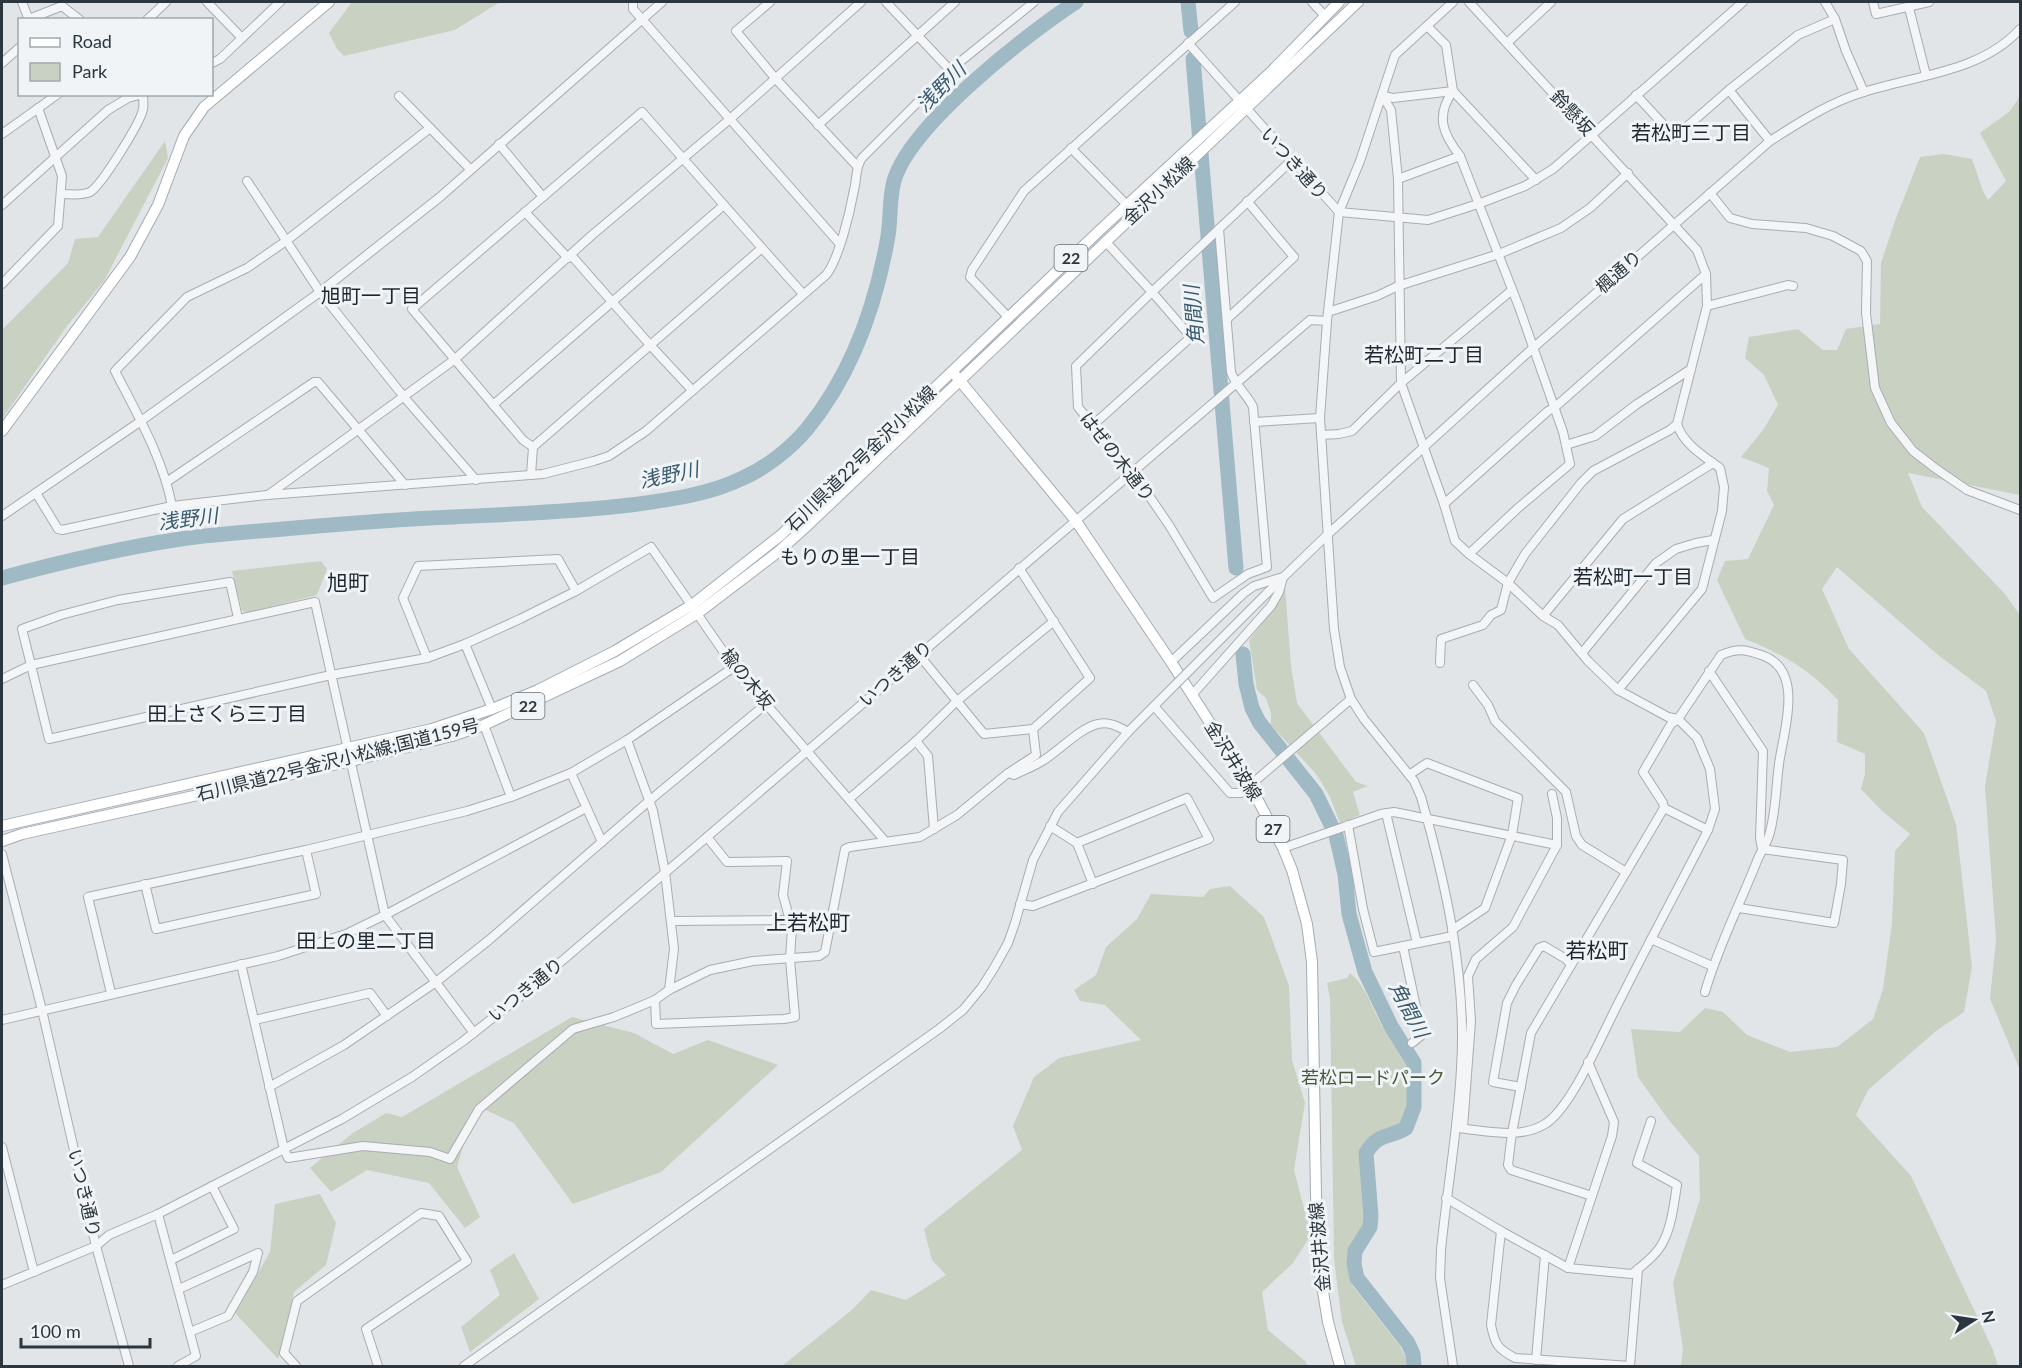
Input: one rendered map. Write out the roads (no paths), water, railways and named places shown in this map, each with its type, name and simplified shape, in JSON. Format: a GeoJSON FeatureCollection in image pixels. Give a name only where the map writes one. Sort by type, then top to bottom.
{"type":"FeatureCollection","features":[{"type":"Feature","properties":{"kind":"main road"},"geometry":{"type":"LineString","coordinates":[[2,431],[130,257],[158,205],[184,136],[204,107],[329,2]]}},
{"type":"Feature","properties":{"kind":"main road","name":"金沢小松線"},"geometry":{"type":"LineString","coordinates":[[1242,106],[1324,15],[1339,2]]}},
{"type":"Feature","properties":{"kind":"main road","name":"金沢小松線"},"geometry":{"type":"LineString","coordinates":[[960,381],[1105,241],[1210,135],[1358,2]]}},
{"type":"Feature","properties":{"kind":"main road","name":"金沢小松線"},"geometry":{"type":"LineString","coordinates":[[952,371],[1127,205],[1193,152]]}},
{"type":"Feature","properties":{"kind":"main road","name":"金沢井波線"},"geometry":{"type":"LineString","coordinates":[[952,371],[1076,521],[1171,662],[1251,787],[1283,848],[1299,891],[1309,933],[1312,962],[1319,1267],[1328,1322],[1340,1366]]}},
{"type":"Feature","properties":{"kind":"main road","name":"石川県道22号金沢小松線"},"geometry":{"type":"LineString","coordinates":[[2,826],[432,729],[492,709],[538,690],[695,609],[781,535],[952,371]]}},
{"type":"Feature","properties":{"kind":"main road","name":"石川県道22号金沢小松線;国道159号"},"geometry":{"type":"LineString","coordinates":[[2,841],[22,834],[351,761],[452,736],[484,725],[620,661],[778,552],[960,381]]}},
{"type":"Feature","properties":{"kind":"street"},"geometry":{"type":"LineString","coordinates":[[22,2],[29,18]]}},
{"type":"Feature","properties":{"kind":"street"},"geometry":{"type":"LineString","coordinates":[[150,18],[166,2]]}},
{"type":"Feature","properties":{"kind":"street"},"geometry":{"type":"LineString","coordinates":[[207,2],[242,38]]}},
{"type":"Feature","properties":{"kind":"street"},"geometry":{"type":"LineString","coordinates":[[213,62],[280,2]]}},
{"type":"Feature","properties":{"kind":"street"},"geometry":{"type":"LineString","coordinates":[[633,2],[633,9],[642,20],[839,243]]}},
{"type":"Feature","properties":{"kind":"street"},"geometry":{"type":"LineString","coordinates":[[2,516],[141,421],[320,292],[440,197],[662,2]]}},
{"type":"Feature","properties":{"kind":"street"},"geometry":{"type":"LineString","coordinates":[[770,2],[736,31],[775,78],[857,166]]}},
{"type":"Feature","properties":{"kind":"street"},"geometry":{"type":"LineString","coordinates":[[267,495],[454,360],[861,2]]}},
{"type":"Feature","properties":{"kind":"street"},"geometry":{"type":"LineString","coordinates":[[886,2],[950,70]]}},
{"type":"Feature","properties":{"kind":"street"},"geometry":{"type":"LineString","coordinates":[[818,125],[955,2]]}},
{"type":"Feature","properties":{"kind":"street"},"geometry":{"type":"LineString","coordinates":[[36,493],[58,529],[62,530],[172,506],[267,495],[531,475],[576,466],[609,456],[645,431],[831,268],[854,193],[857,166],[862,158],[950,70],[1034,2]]}},
{"type":"Feature","properties":{"kind":"street"},"geometry":{"type":"LineString","coordinates":[[1009,318],[970,277],[972,270],[1024,191],[1234,2]]}},
{"type":"Feature","properties":{"kind":"street"},"geometry":{"type":"LineString","coordinates":[[1312,2],[1324,15]]}},
{"type":"Feature","properties":{"kind":"street"},"geometry":{"type":"LineString","coordinates":[[1453,2],[1395,56],[1360,161],[1339,212],[1428,220],[1478,204],[1536,180],[1553,169],[1593,135],[1743,2]]}},
{"type":"Feature","properties":{"kind":"street","name":"鈴懸坂"},"geometry":{"type":"LineString","coordinates":[[1469,2],[1697,250],[1706,274]]}},
{"type":"Feature","properties":{"kind":"street"},"geometry":{"type":"LineString","coordinates":[[1508,43],[1551,2]]}},
{"type":"Feature","properties":{"kind":"street"},"geometry":{"type":"LineString","coordinates":[[1825,2],[1835,19],[1864,92]]}},
{"type":"Feature","properties":{"kind":"street"},"geometry":{"type":"LineString","coordinates":[[1873,2],[1876,14],[1929,2]]}},
{"type":"Feature","properties":{"kind":"street"},"geometry":{"type":"LineString","coordinates":[[32,18],[62,6],[77,18]]}},
{"type":"Feature","properties":{"kind":"street"},"geometry":{"type":"LineString","coordinates":[[1909,8],[1926,75]]}},
{"type":"Feature","properties":{"kind":"street"},"geometry":{"type":"LineString","coordinates":[[1636,95],[1675,137],[1798,35],[1835,19]]}},
{"type":"Feature","properties":{"kind":"street"},"geometry":{"type":"LineString","coordinates":[[1427,26],[1446,45],[1453,91],[1536,180]]}},
{"type":"Feature","properties":{"kind":"street","name":"楓通り"},"geometry":{"type":"LineString","coordinates":[[464,1366],[963,1010],[982,987],[1008,943],[1033,860],[1058,812],[1128,732],[1326,535],[1424,449],[1533,348],[1770,141],[1809,116],[1864,92],[1970,64],[2008,42],[2020,29]]}},
{"type":"Feature","properties":{"kind":"street","name":"いつき通り"},"geometry":{"type":"LineString","coordinates":[[1188,43],[1291,161],[1339,212],[1320,418],[1334,629],[1340,667],[1351,699],[1409,775],[1421,797],[1452,933],[1462,1028],[1459,1128]]}},
{"type":"Feature","properties":{"kind":"street"},"geometry":{"type":"LineString","coordinates":[[2,63],[18,49]]}},
{"type":"Feature","properties":{"kind":"street"},"geometry":{"type":"LineString","coordinates":[[1729,90],[1770,141]]}},
{"type":"Feature","properties":{"kind":"street"},"geometry":{"type":"LineString","coordinates":[[1382,95],[1393,98],[1453,91]]}},
{"type":"Feature","properties":{"kind":"street"},"geometry":{"type":"LineString","coordinates":[[1453,91],[1446,101],[1442,125],[1449,142],[1460,156],[1499,254],[1563,432],[1570,465],[1518,508],[1469,554]]}},
{"type":"Feature","properties":{"kind":"street"},"geometry":{"type":"LineString","coordinates":[[1382,95],[1391,110],[1398,179],[1401,383],[1455,541],[1508,583],[1543,616],[1558,625],[1618,690],[1668,717],[1678,719],[1696,738],[1710,769],[1715,809],[1708,830],[1588,1062],[1558,1114],[1528,1132],[1512,1133],[1459,1128]]}},
{"type":"Feature","properties":{"kind":"street"},"geometry":{"type":"LineString","coordinates":[[2,134],[55,96]]}},
{"type":"Feature","properties":{"kind":"street"},"geometry":{"type":"LineString","coordinates":[[2,205],[108,110],[136,96]]}},
{"type":"Feature","properties":{"kind":"street"},"geometry":{"type":"LineString","coordinates":[[62,194],[85,194],[92,191],[104,178],[138,121],[144,108],[143,96]]}},
{"type":"Feature","properties":{"kind":"street"},"geometry":{"type":"LineString","coordinates":[[399,96],[470,169]]}},
{"type":"Feature","properties":{"kind":"street"},"geometry":{"type":"LineString","coordinates":[[2,284],[58,226],[62,176],[38,108]]}},
{"type":"Feature","properties":{"kind":"street"},"geometry":{"type":"LineString","coordinates":[[531,475],[532,447],[493,405],[412,309],[642,112],[803,294]]}},
{"type":"Feature","properties":{"kind":"street"},"geometry":{"type":"LineString","coordinates":[[172,506],[168,481],[115,371],[187,297],[247,268],[286,241],[430,128]]}},
{"type":"Feature","properties":{"kind":"street"},"geometry":{"type":"LineString","coordinates":[[499,144],[543,197]]}},
{"type":"Feature","properties":{"kind":"street"},"geometry":{"type":"LineString","coordinates":[[1071,148],[1127,205]]}},
{"type":"Feature","properties":{"kind":"street"},"geometry":{"type":"LineString","coordinates":[[1398,179],[1460,156]]}},
{"type":"Feature","properties":{"kind":"street","name":"はぜの木通り"},"geometry":{"type":"LineString","coordinates":[[1254,422],[1267,567],[1248,574],[1213,598],[1169,525],[1132,473],[1078,408],[1076,366],[1246,201],[1291,161]]}},
{"type":"Feature","properties":{"kind":"street"},"geometry":{"type":"LineString","coordinates":[[1232,387],[1310,320],[1328,316],[1398,286],[1499,254],[1570,223],[1628,173]]}},
{"type":"Feature","properties":{"kind":"street"},"geometry":{"type":"LineString","coordinates":[[247,181],[320,292],[404,397],[476,480]]}},
{"type":"Feature","properties":{"kind":"street"},"geometry":{"type":"LineString","coordinates":[[1710,193],[1730,218],[1752,224],[1806,228],[1833,236],[1861,251],[1867,261],[1866,313],[1875,388],[1891,423],[1913,451],[1967,490],[2020,510]]}},
{"type":"Feature","properties":{"kind":"street"},"geometry":{"type":"LineString","coordinates":[[1227,319],[1294,257],[1246,201]]}},
{"type":"Feature","properties":{"kind":"street"},"geometry":{"type":"LineString","coordinates":[[493,405],[724,205]]}},
{"type":"Feature","properties":{"kind":"street"},"geometry":{"type":"LineString","coordinates":[[525,212],[612,302],[692,390]]}},
{"type":"Feature","properties":{"kind":"street"},"geometry":{"type":"LineString","coordinates":[[1216,231],[1227,319],[1232,387]]}},
{"type":"Feature","properties":{"kind":"street"},"geometry":{"type":"LineString","coordinates":[[1092,425],[1191,337],[1105,241]]}},
{"type":"Feature","properties":{"kind":"street"},"geometry":{"type":"LineString","coordinates":[[532,447],[762,248]]}},
{"type":"Feature","properties":{"kind":"street"},"geometry":{"type":"LineString","coordinates":[[1618,690],[1702,589],[1722,511],[1724,487],[1720,468],[1697,451],[1679,431],[1677,424],[1707,306],[1706,274]]}},
{"type":"Feature","properties":{"kind":"street"},"geometry":{"type":"LineString","coordinates":[[1444,504],[1706,274]]}},
{"type":"Feature","properties":{"kind":"street"},"geometry":{"type":"LineString","coordinates":[[1707,306],[1788,285],[1793,286]]}},
{"type":"Feature","properties":{"kind":"street"},"geometry":{"type":"LineString","coordinates":[[1320,435],[1352,431],[1401,383],[1512,290]]}},
{"type":"Feature","properties":{"kind":"street"},"geometry":{"type":"LineString","coordinates":[[1566,445],[1595,436],[1637,404],[1690,369]]}},
{"type":"Feature","properties":{"kind":"street"},"geometry":{"type":"LineString","coordinates":[[168,481],[314,382],[318,382],[405,485]]}},
{"type":"Feature","properties":{"kind":"street"},"geometry":{"type":"LineString","coordinates":[[1232,387],[1249,399],[1253,407],[1254,422],[1320,418]]}},
{"type":"Feature","properties":{"kind":"street","name":"いつき通り"},"geometry":{"type":"LineString","coordinates":[[2,854],[42,1010],[96,1246],[109,1235],[158,1214],[352,1113],[412,1077],[474,1033],[707,837],[1232,387]]}},
{"type":"Feature","properties":{"kind":"street"},"geometry":{"type":"LineString","coordinates":[[1440,663],[1441,639],[1483,625],[1491,615],[1501,610],[1508,583],[1525,554],[1587,477],[1593,471],[1670,430],[1677,424]]}},
{"type":"Feature","properties":{"kind":"street"},"geometry":{"type":"LineString","coordinates":[[1543,616],[1623,519],[1713,463]]}},
{"type":"Feature","properties":{"kind":"street"},"geometry":{"type":"LineString","coordinates":[[1582,653],[1656,563],[1676,549],[1713,540]]}},
{"type":"Feature","properties":{"kind":"street","name":"楡の木坂"},"geometry":{"type":"LineString","coordinates":[[576,591],[651,547],[734,667],[885,841]]}},
{"type":"Feature","properties":{"kind":"street"},"geometry":{"type":"LineString","coordinates":[[238,618],[230,582],[118,600],[61,615],[22,629],[49,739],[331,675],[426,658],[465,644],[576,591],[558,559],[418,566],[403,598],[426,658]]}},
{"type":"Feature","properties":{"kind":"street"},"geometry":{"type":"LineString","coordinates":[[919,655],[984,734],[1033,729],[1090,678],[1019,568]]}},
{"type":"Feature","properties":{"kind":"street"},"geometry":{"type":"LineString","coordinates":[[1171,662],[1244,593],[1254,586],[1283,577]]}},
{"type":"Feature","properties":{"kind":"street"},"geometry":{"type":"LineString","coordinates":[[1192,695],[1271,606],[1279,592],[1283,577]]}},
{"type":"Feature","properties":{"kind":"street"},"geometry":{"type":"LineString","coordinates":[[2,679],[31,665],[315,602],[385,915],[474,1033]]}},
{"type":"Feature","properties":{"kind":"street"},"geometry":{"type":"LineString","coordinates":[[849,799],[916,741],[957,701],[1054,621]]}},
{"type":"Feature","properties":{"kind":"street"},"geometry":{"type":"LineString","coordinates":[[465,644],[492,709]]}},
{"type":"Feature","properties":{"kind":"street"},"geometry":{"type":"LineString","coordinates":[[1592,1196],[1511,1170],[1508,1165],[1531,1033],[1664,808],[1643,772],[1671,724],[1678,719],[1721,655],[1743,649],[1768,658],[1779,667],[1787,685],[1790,704],[1770,834],[1712,966],[1705,992]]}},
{"type":"Feature","properties":{"kind":"street"},"geometry":{"type":"LineString","coordinates":[[111,993],[88,897],[306,850],[468,811],[511,797],[571,773],[627,740],[734,667]]}},
{"type":"Feature","properties":{"kind":"street"},"geometry":{"type":"LineString","coordinates":[[1709,671],[1763,751],[1760,838],[1762,849]]}},
{"type":"Feature","properties":{"kind":"street"},"geometry":{"type":"LineString","coordinates":[[1473,685],[1488,705],[1495,721],[1566,792],[1576,836],[1582,845],[1626,872]]}},
{"type":"Feature","properties":{"kind":"street"},"geometry":{"type":"LineString","coordinates":[[1156,703],[1230,792],[1241,794],[1351,699]]}},
{"type":"Feature","properties":{"kind":"street"},"geometry":{"type":"LineString","coordinates":[[269,1087],[344,1045],[436,982],[489,940],[649,801],[766,704]]}},
{"type":"Feature","properties":{"kind":"street"},"geometry":{"type":"LineString","coordinates":[[1008,773],[1014,775],[1043,761],[1088,728],[1099,723],[1113,724],[1128,732]]}},
{"type":"Feature","properties":{"kind":"street"},"geometry":{"type":"LineString","coordinates":[[484,725],[511,797]]}},
{"type":"Feature","properties":{"kind":"street"},"geometry":{"type":"LineString","coordinates":[[241,964],[288,1158],[363,1146],[430,1152],[450,1159],[479,1109],[573,1029],[614,1017],[655,999],[710,970],[753,961],[819,956],[825,952],[845,849],[920,837],[957,815],[1008,773],[1035,755],[1033,729]]}},
{"type":"Feature","properties":{"kind":"street"},"geometry":{"type":"LineString","coordinates":[[627,740],[649,801],[665,872],[674,949],[669,990]]}},
{"type":"Feature","properties":{"kind":"street"},"geometry":{"type":"LineString","coordinates":[[916,741],[928,756],[934,829]]}},
{"type":"Feature","properties":{"kind":"street"},"geometry":{"type":"LineString","coordinates":[[1344,827],[1374,952],[1452,933],[1485,908],[1512,835],[1518,798],[1427,763],[1409,775]]}},
{"type":"Feature","properties":{"kind":"street"},"geometry":{"type":"LineString","coordinates":[[571,773],[602,842]]}},
{"type":"Feature","properties":{"kind":"street"},"geometry":{"type":"LineString","coordinates":[[1453,1366],[1440,1278],[1441,1250],[1446,1198],[1459,1128],[1471,1020],[1468,976],[1476,959],[1513,927],[1557,845],[1557,818],[1552,794]]}},
{"type":"Feature","properties":{"kind":"street"},"geometry":{"type":"LineString","coordinates":[[1020,903],[1033,906],[1209,839],[1187,798],[1077,843]]}},
{"type":"Feature","properties":{"kind":"street"},"geometry":{"type":"LineString","coordinates":[[2,1020],[278,956],[346,934],[586,807]]}},
{"type":"Feature","properties":{"kind":"street"},"geometry":{"type":"LineString","coordinates":[[1664,808],[1708,830]]}},
{"type":"Feature","properties":{"kind":"street"},"geometry":{"type":"LineString","coordinates":[[1386,813],[1417,943]]}},
{"type":"Feature","properties":{"kind":"street"},"geometry":{"type":"LineString","coordinates":[[1283,848],[1386,813],[1402,813],[1557,845]]}},
{"type":"Feature","properties":{"kind":"street"},"geometry":{"type":"LineString","coordinates":[[1050,826],[1077,843],[1093,884]]}},
{"type":"Feature","properties":{"kind":"street"},"geometry":{"type":"LineString","coordinates":[[655,999],[656,1024],[795,1017],[790,959],[792,928],[783,895],[787,861],[727,862],[707,837]]}},
{"type":"Feature","properties":{"kind":"street"},"geometry":{"type":"LineString","coordinates":[[1739,908],[1834,923],[1843,860],[1762,849]]}},
{"type":"Feature","properties":{"kind":"street"},"geometry":{"type":"LineString","coordinates":[[145,884],[156,929],[316,894],[306,850]]}},
{"type":"Feature","properties":{"kind":"street"},"geometry":{"type":"LineString","coordinates":[[671,921],[790,920]]}},
{"type":"Feature","properties":{"kind":"street"},"geometry":{"type":"LineString","coordinates":[[1651,939],[1712,966]]}},
{"type":"Feature","properties":{"kind":"street"},"geometry":{"type":"LineString","coordinates":[[1403,946],[1422,1035],[1412,1043]]}},
{"type":"Feature","properties":{"kind":"street"},"geometry":{"type":"LineString","coordinates":[[1521,1087],[1493,1082],[1507,1003],[1539,948],[1544,946],[1566,959],[1571,965]]}},
{"type":"Feature","properties":{"kind":"street"},"geometry":{"type":"LineString","coordinates":[[255,1020],[370,993],[387,1016]]}},
{"type":"Feature","properties":{"kind":"street"},"geometry":{"type":"LineString","coordinates":[[1568,1268],[1612,1136],[1614,1122],[1588,1062]]}},
{"type":"Feature","properties":{"kind":"street"},"geometry":{"type":"LineString","coordinates":[[1446,1198],[1568,1268],[1632,1274],[1657,1251],[1664,1240],[1672,1214],[1677,1185],[1637,1163],[1651,1121]]}},
{"type":"Feature","properties":{"kind":"street"},"geometry":{"type":"LineString","coordinates":[[2,1147],[4,1169],[34,1272]]}},
{"type":"Feature","properties":{"kind":"street"},"geometry":{"type":"LineString","coordinates":[[171,1260],[234,1229],[212,1186]]}},
{"type":"Feature","properties":{"kind":"street"},"geometry":{"type":"LineString","coordinates":[[158,1214],[196,1356],[178,1366]]}},
{"type":"Feature","properties":{"kind":"street"},"geometry":{"type":"LineString","coordinates":[[296,1366],[284,1353],[297,1301],[421,1214],[439,1216],[466,1261],[366,1329],[378,1366]]}},
{"type":"Feature","properties":{"kind":"street"},"geometry":{"type":"LineString","coordinates":[[1501,1231],[1491,1325],[1494,1341],[1502,1351],[1515,1358],[1630,1366],[1638,1269]]}},
{"type":"Feature","properties":{"kind":"street"},"geometry":{"type":"LineString","coordinates":[[2,1285],[96,1246],[129,1366]]}},
{"type":"Feature","properties":{"kind":"street"},"geometry":{"type":"LineString","coordinates":[[178,1289],[258,1253],[253,1272],[228,1316],[190,1332]]}},
{"type":"Feature","properties":{"kind":"street"},"geometry":{"type":"LineString","coordinates":[[1536,1360],[1545,1255]]}},
{"type":"Feature","properties":{"kind":"waterway","name":"浅野川"},"geometry":{"type":"LineString","coordinates":[[2,578],[113,551],[206,536],[390,520],[564,511],[673,499],[702,493],[752,474],[778,457],[807,429],[823,408],[849,362],[877,288],[888,236],[892,188],[904,159],[922,134],[973,82],[1029,36],[1076,2]]}},
{"type":"Feature","properties":{"kind":"waterway","name":"角間川"},"geometry":{"type":"LineString","coordinates":[[1188,2],[1191,31]]}},
{"type":"Feature","properties":{"kind":"waterway","name":"角間川"},"geometry":{"type":"LineString","coordinates":[[1193,59],[1236,568]]}},
{"type":"Feature","properties":{"kind":"waterway","name":"角間川"},"geometry":{"type":"LineString","coordinates":[[1243,654],[1246,684],[1252,708],[1259,722],[1316,794],[1336,835],[1345,874],[1349,914],[1365,972],[1391,1026],[1414,1063],[1414,1107],[1406,1128],[1375,1142],[1366,1153],[1370,1227],[1355,1251],[1354,1264],[1357,1278],[1408,1343],[1413,1354],[1414,1366]]}},
{"type":"Feature","properties":{"kind":"district","name":"若松町三丁目"},"geometry":{"type":"Point","coordinates":[1691,133]}},
{"type":"Feature","properties":{"kind":"district","name":"旭町一丁目"},"geometry":{"type":"Point","coordinates":[371,296]}},
{"type":"Feature","properties":{"kind":"district","name":"若松町二丁目"},"geometry":{"type":"Point","coordinates":[1424,355]}},
{"type":"Feature","properties":{"kind":"district","name":"もりの里一丁目"},"geometry":{"type":"Point","coordinates":[850,557]}},
{"type":"Feature","properties":{"kind":"district","name":"若松町一丁目"},"geometry":{"type":"Point","coordinates":[1633,577]}},
{"type":"Feature","properties":{"kind":"district","name":"旭町"},"geometry":{"type":"Point","coordinates":[348,583]}},
{"type":"Feature","properties":{"kind":"district","name":"田上さくら三丁目"},"geometry":{"type":"Point","coordinates":[227,714]}},
{"type":"Feature","properties":{"kind":"district","name":"上若松町"},"geometry":{"type":"Point","coordinates":[808,923]}},
{"type":"Feature","properties":{"kind":"district","name":"田上の里二丁目"},"geometry":{"type":"Point","coordinates":[366,941]}},
{"type":"Feature","properties":{"kind":"district","name":"若松町"},"geometry":{"type":"Point","coordinates":[1597,951]}},
{"type":"Feature","properties":{"kind":"park label","name":"若松ロードパーク"},"geometry":{"type":"Point","coordinates":[1373,1078]}}]}
